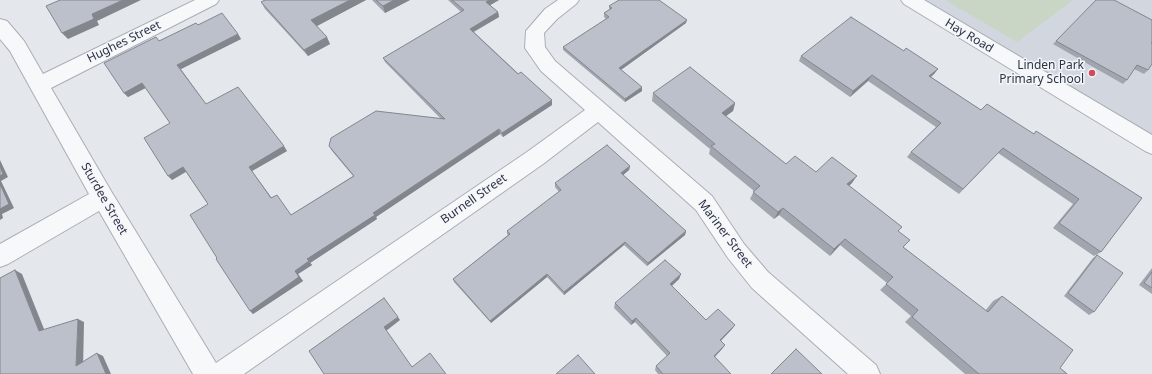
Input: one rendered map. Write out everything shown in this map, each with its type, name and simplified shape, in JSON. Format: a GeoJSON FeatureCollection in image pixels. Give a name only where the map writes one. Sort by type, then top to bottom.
{"type":"FeatureCollection","features":[{"type":"Feature","properties":{"kind":"street","name":"Hughes Street"},"geometry":{"type":"LineString","coordinates":[[39,85],[210,0]]}},
{"type":"Feature","properties":{"kind":"street"},"geometry":{"type":"LineString","coordinates":[[570,0],[551,14],[535,31],[535,48],[548,66],[599,110]]}},
{"type":"Feature","properties":{"kind":"street","name":"Hay Road"},"geometry":{"type":"LineString","coordinates":[[910,0],[1152,146]]}},
{"type":"Feature","properties":{"kind":"street","name":"Sturdee Street"},"geometry":{"type":"LineString","coordinates":[[0,26],[17,46],[103,198],[208,374]]}},
{"type":"Feature","properties":{"kind":"street","name":"Burnell Street"},"geometry":{"type":"LineString","coordinates":[[222,374],[528,162],[599,110]]}},
{"type":"Feature","properties":{"kind":"street","name":"Mariner Street"},"geometry":{"type":"LineString","coordinates":[[599,110],[704,204],[736,251],[760,280],[867,374]]}},
{"type":"Feature","properties":{"kind":"street"},"geometry":{"type":"LineString","coordinates":[[0,256],[103,198]]}},
{"type":"Feature","properties":{"kind":"shaded area","name":"Linden Park Primary School"},"geometry":{"type":"Polygon","coordinates":[[[910,0],[1152,0],[1152,145],[910,0]]]}},
{"type":"Feature","properties":{"kind":"green space"},"geometry":{"type":"Polygon","coordinates":[[[945,0],[1073,0],[1017,42],[945,0]]]}},
{"type":"Feature","properties":{"kind":"building"},"geometry":{"type":"Polygon","coordinates":[[[60,0],[123,0],[92,14],[94,19],[62,33],[46,6],[60,0]]]}},
{"type":"Feature","properties":{"kind":"building"},"geometry":{"type":"Polygon","coordinates":[[[265,0],[350,0],[311,20],[327,37],[304,50],[261,2],[265,0]]]}},
{"type":"Feature","properties":{"kind":"building"},"geometry":{"type":"Polygon","coordinates":[[[376,0],[394,0],[383,6],[376,0]]]}},
{"type":"Feature","properties":{"kind":"building"},"geometry":{"type":"Polygon","coordinates":[[[452,0],[489,0],[486,2],[498,12],[470,29],[518,74],[521,72],[552,100],[502,133],[499,129],[373,213],[375,215],[307,259],[309,261],[295,271],[299,277],[250,311],[216,259],[217,258],[190,215],[208,204],[183,167],[168,176],[144,138],[170,123],[142,83],[124,93],[104,63],[156,37],[159,41],[196,23],[198,25],[222,13],[238,34],[177,65],[206,104],[238,87],[284,146],[249,167],[271,198],[277,195],[291,215],[354,176],[329,146],[331,138],[376,111],[445,119],[383,58],[464,10],[452,0]]]}},
{"type":"Feature","properties":{"kind":"building"},"geometry":{"type":"Polygon","coordinates":[[[619,0],[659,0],[687,20],[619,68],[642,87],[625,99],[563,47],[609,17],[604,13],[612,8],[609,6],[619,0]]]}},
{"type":"Feature","properties":{"kind":"building"},"geometry":{"type":"Polygon","coordinates":[[[1096,0],[1114,0],[1152,20],[1152,64],[1148,70],[1137,65],[1127,80],[1056,41],[1096,0]]]}},
{"type":"Feature","properties":{"kind":"building"},"geometry":{"type":"Polygon","coordinates":[[[851,17],[904,51],[906,48],[938,69],[929,76],[981,110],[987,104],[1034,134],[1036,131],[1142,198],[1101,252],[1059,223],[1079,199],[1003,148],[963,189],[911,152],[941,123],[872,75],[853,91],[801,56],[851,17]]]}},
{"type":"Feature","properties":{"kind":"building"},"geometry":{"type":"Polygon","coordinates":[[[690,67],[735,103],[722,113],[786,164],[795,156],[816,172],[832,157],[857,176],[847,184],[902,227],[898,231],[910,240],[903,247],[988,312],[1002,296],[1073,350],[1060,368],[1067,374],[979,374],[912,317],[918,310],[886,284],[893,277],[845,239],[834,249],[783,208],[778,212],[753,192],[760,186],[711,146],[715,144],[653,93],[690,67]]]}},
{"type":"Feature","properties":{"kind":"building"},"geometry":{"type":"Polygon","coordinates":[[[607,145],[630,166],[621,173],[686,231],[648,263],[625,242],[564,292],[547,274],[490,321],[453,279],[510,234],[507,231],[561,190],[555,183],[607,145]]]}},
{"type":"Feature","properties":{"kind":"building"},"geometry":{"type":"Polygon","coordinates":[[[0,166],[3,174],[0,176],[0,166]]]}},
{"type":"Feature","properties":{"kind":"building"},"geometry":{"type":"Polygon","coordinates":[[[0,184],[9,204],[0,209],[0,184]]]}},
{"type":"Feature","properties":{"kind":"building"},"geometry":{"type":"Polygon","coordinates":[[[1097,255],[1123,273],[1094,312],[1068,293],[1097,255]]]}},
{"type":"Feature","properties":{"kind":"building"},"geometry":{"type":"Polygon","coordinates":[[[665,260],[681,274],[670,284],[706,320],[718,309],[735,325],[720,340],[725,345],[714,356],[731,374],[663,374],[656,366],[670,353],[636,318],[632,321],[615,303],[665,260]]]}},
{"type":"Feature","properties":{"kind":"building"},"geometry":{"type":"Polygon","coordinates":[[[15,270],[39,331],[78,319],[76,366],[97,353],[106,374],[0,374],[0,278],[15,270]]]}},
{"type":"Feature","properties":{"kind":"building"},"geometry":{"type":"Polygon","coordinates":[[[1152,272],[1152,288],[1144,283],[1152,272]]]}},
{"type":"Feature","properties":{"kind":"building"},"geometry":{"type":"Polygon","coordinates":[[[384,298],[398,317],[384,327],[412,367],[430,353],[446,374],[324,374],[309,351],[384,298]]]}},
{"type":"Feature","properties":{"kind":"building"},"geometry":{"type":"Polygon","coordinates":[[[796,349],[822,374],[771,374],[796,349]]]}},
{"type":"Feature","properties":{"kind":"building"},"geometry":{"type":"Polygon","coordinates":[[[578,355],[595,374],[556,374],[578,355]]]}},
{"type":"Feature","properties":{"kind":"place","name":"Linden Park Primary School"},"geometry":{"type":"Point","coordinates":[1092,73]}}]}
